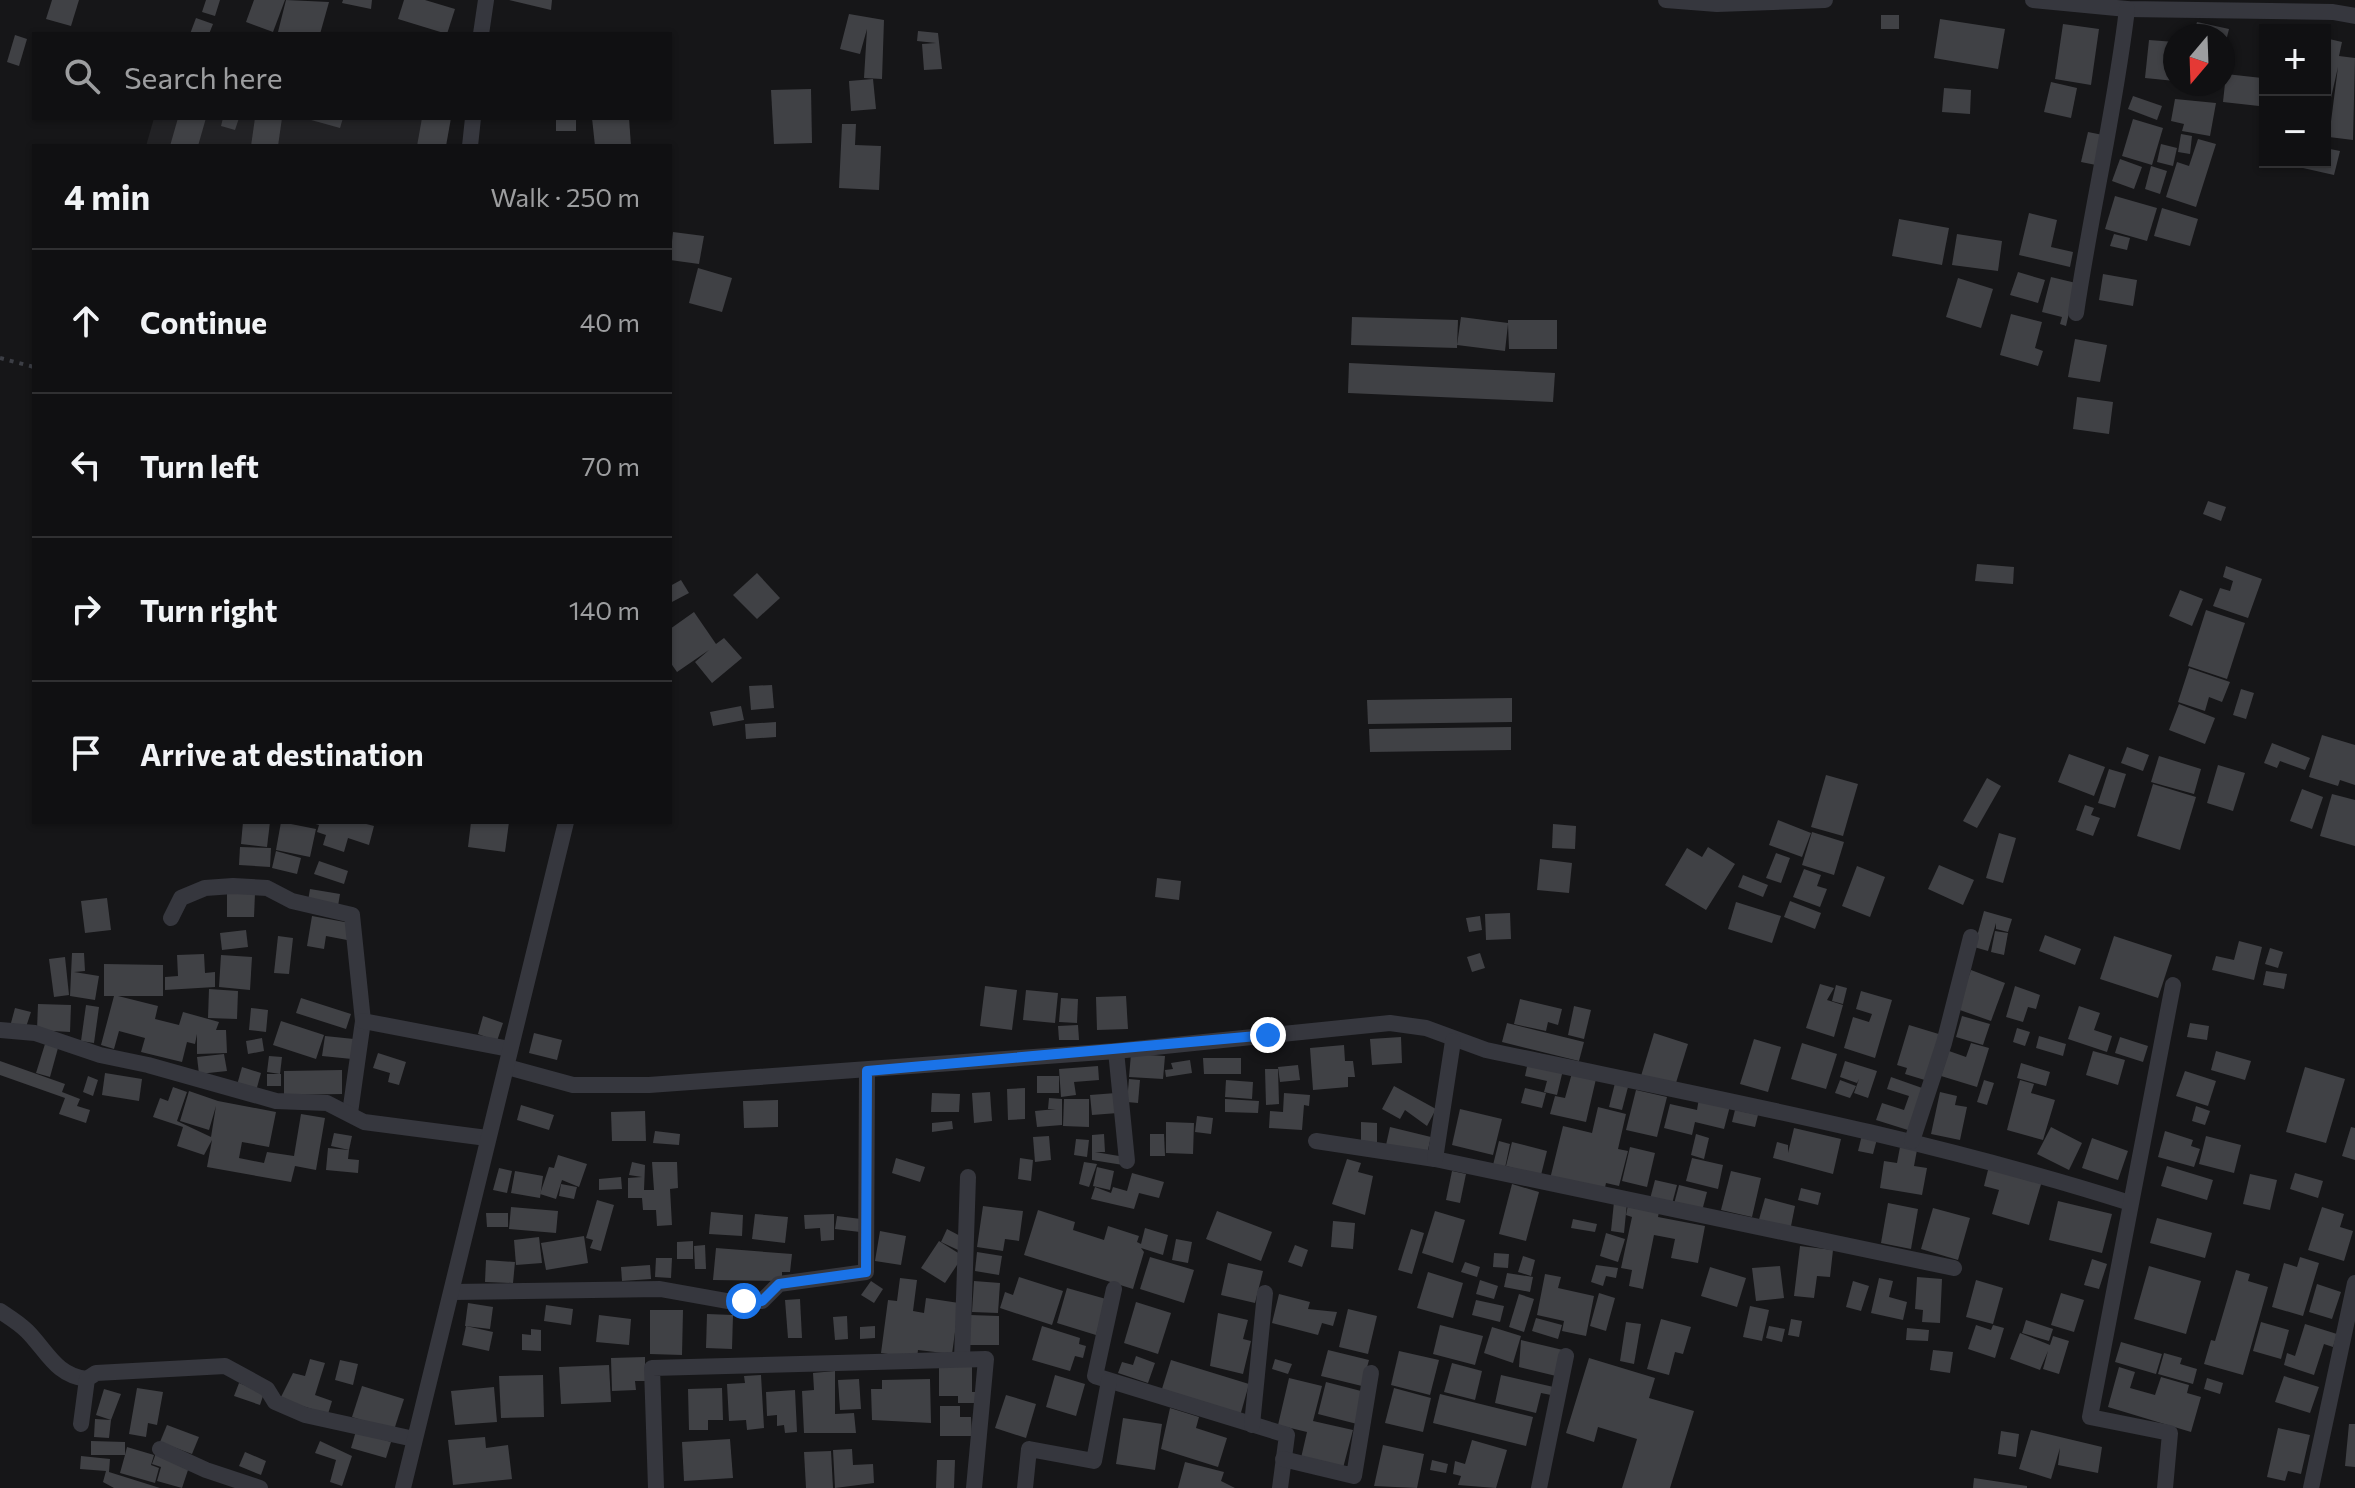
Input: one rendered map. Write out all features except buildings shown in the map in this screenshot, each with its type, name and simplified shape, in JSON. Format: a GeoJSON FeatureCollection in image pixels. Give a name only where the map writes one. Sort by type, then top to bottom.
{"type":"FeatureCollection","features":[{"type":"Feature","properties":{"kind":"street"},"geometry":{"type":"LineString","coordinates":[[481,32],[486,0]]}},
{"type":"Feature","properties":{"kind":"street"},"geometry":{"type":"LineString","coordinates":[[1666,0],[1825,0]]}},
{"type":"Feature","properties":{"kind":"street"},"geometry":{"type":"LineString","coordinates":[[2033,0],[2127,9],[2333,6],[2355,16]]}},
{"type":"Feature","properties":{"kind":"street"},"geometry":{"type":"LineString","coordinates":[[2076,313],[2092,210],[2119,78],[2127,9]]}},
{"type":"Feature","properties":{"kind":"street"},"geometry":{"type":"LineString","coordinates":[[470,144],[473,120]]}},
{"type":"Feature","properties":{"kind":"street"},"geometry":{"type":"LineString","coordinates":[[403,1488],[565,824]]}},
{"type":"Feature","properties":{"kind":"street"},"geometry":{"type":"LineString","coordinates":[[171,918],[181,898],[205,888],[233,886],[267,888],[292,901],[352,915],[363,1021],[350,1113]]}},
{"type":"Feature","properties":{"kind":"street"},"geometry":{"type":"LineString","coordinates":[[1912,1141],[1944,1043],[1971,937]]}},
{"type":"Feature","properties":{"kind":"street"},"geometry":{"type":"LineString","coordinates":[[2165,1488],[2170,1433],[2090,1417],[2173,985]]}},
{"type":"Feature","properties":{"kind":"street"},"geometry":{"type":"LineString","coordinates":[[363,1021],[509,1049]]}},
{"type":"Feature","properties":{"kind":"street"},"geometry":{"type":"LineString","coordinates":[[507,1067],[573,1085],[649,1085],[1116,1051],[1390,1023],[1426,1028],[1453,1041],[1912,1141],[2010,1165],[2130,1203]]}},
{"type":"Feature","properties":{"kind":"street"},"geometry":{"type":"LineString","coordinates":[[0,1030],[35,1033],[100,1055],[148,1065],[276,1101],[327,1103],[364,1122],[487,1138]]}},
{"type":"Feature","properties":{"kind":"street"},"geometry":{"type":"LineString","coordinates":[[1435,1159],[1453,1041]]}},
{"type":"Feature","properties":{"kind":"street"},"geometry":{"type":"LineString","coordinates":[[1116,1051],[1127,1161]]}},
{"type":"Feature","properties":{"kind":"street"},"geometry":{"type":"LineString","coordinates":[[452,1292],[660,1289],[727,1301],[762,1301],[779,1284],[866,1272],[867,1071]]}},
{"type":"Feature","properties":{"kind":"street"},"geometry":{"type":"LineString","coordinates":[[1316,1141],[1435,1159],[1954,1268]]}},
{"type":"Feature","properties":{"kind":"street"},"geometry":{"type":"LineString","coordinates":[[962,1359],[968,1177]]}},
{"type":"Feature","properties":{"kind":"street"},"geometry":{"type":"LineString","coordinates":[[2311,1488],[2355,1283]]}},
{"type":"Feature","properties":{"kind":"street"},"geometry":{"type":"LineString","coordinates":[[1114,1289],[1095,1376],[1287,1435],[1280,1488]]}},
{"type":"Feature","properties":{"kind":"street"},"geometry":{"type":"LineString","coordinates":[[1252,1425],[1265,1293]]}},
{"type":"Feature","properties":{"kind":"street"},"geometry":{"type":"LineString","coordinates":[[0,1311],[25,1328],[57,1369],[74,1378],[87,1379],[96,1373],[225,1366],[267,1389],[275,1402],[305,1415],[414,1439]]}},
{"type":"Feature","properties":{"kind":"street"},"geometry":{"type":"LineString","coordinates":[[1539,1488],[1566,1356]]}},
{"type":"Feature","properties":{"kind":"street"},"geometry":{"type":"LineString","coordinates":[[656,1488],[652,1368],[986,1359],[974,1488]]}},
{"type":"Feature","properties":{"kind":"street"},"geometry":{"type":"LineString","coordinates":[[1283,1459],[1354,1476],[1371,1373]]}},
{"type":"Feature","properties":{"kind":"street"},"geometry":{"type":"LineString","coordinates":[[81,1424],[87,1379]]}},
{"type":"Feature","properties":{"kind":"street"},"geometry":{"type":"LineString","coordinates":[[1025,1488],[1029,1449],[1094,1461],[1109,1381]]}},
{"type":"Feature","properties":{"kind":"street"},"geometry":{"type":"LineString","coordinates":[[160,1449],[260,1488]]}},
{"type":"Feature","properties":{"kind":"path"},"geometry":{"type":"LineString","coordinates":[[0,358],[32,366]]}},
{"type":"Feature","properties":{"kind":"shaded area"},"geometry":{"type":"Polygon","coordinates":[[[153,120],[448,120],[444,144],[147,144],[153,120]]]}},
{"type":"Feature","properties":{"kind":"route"},"geometry":{"type":"LineString","coordinates":[[744,1301],[762,1301],[779,1284],[866,1272],[867,1071],[1268,1035]]}}]}
